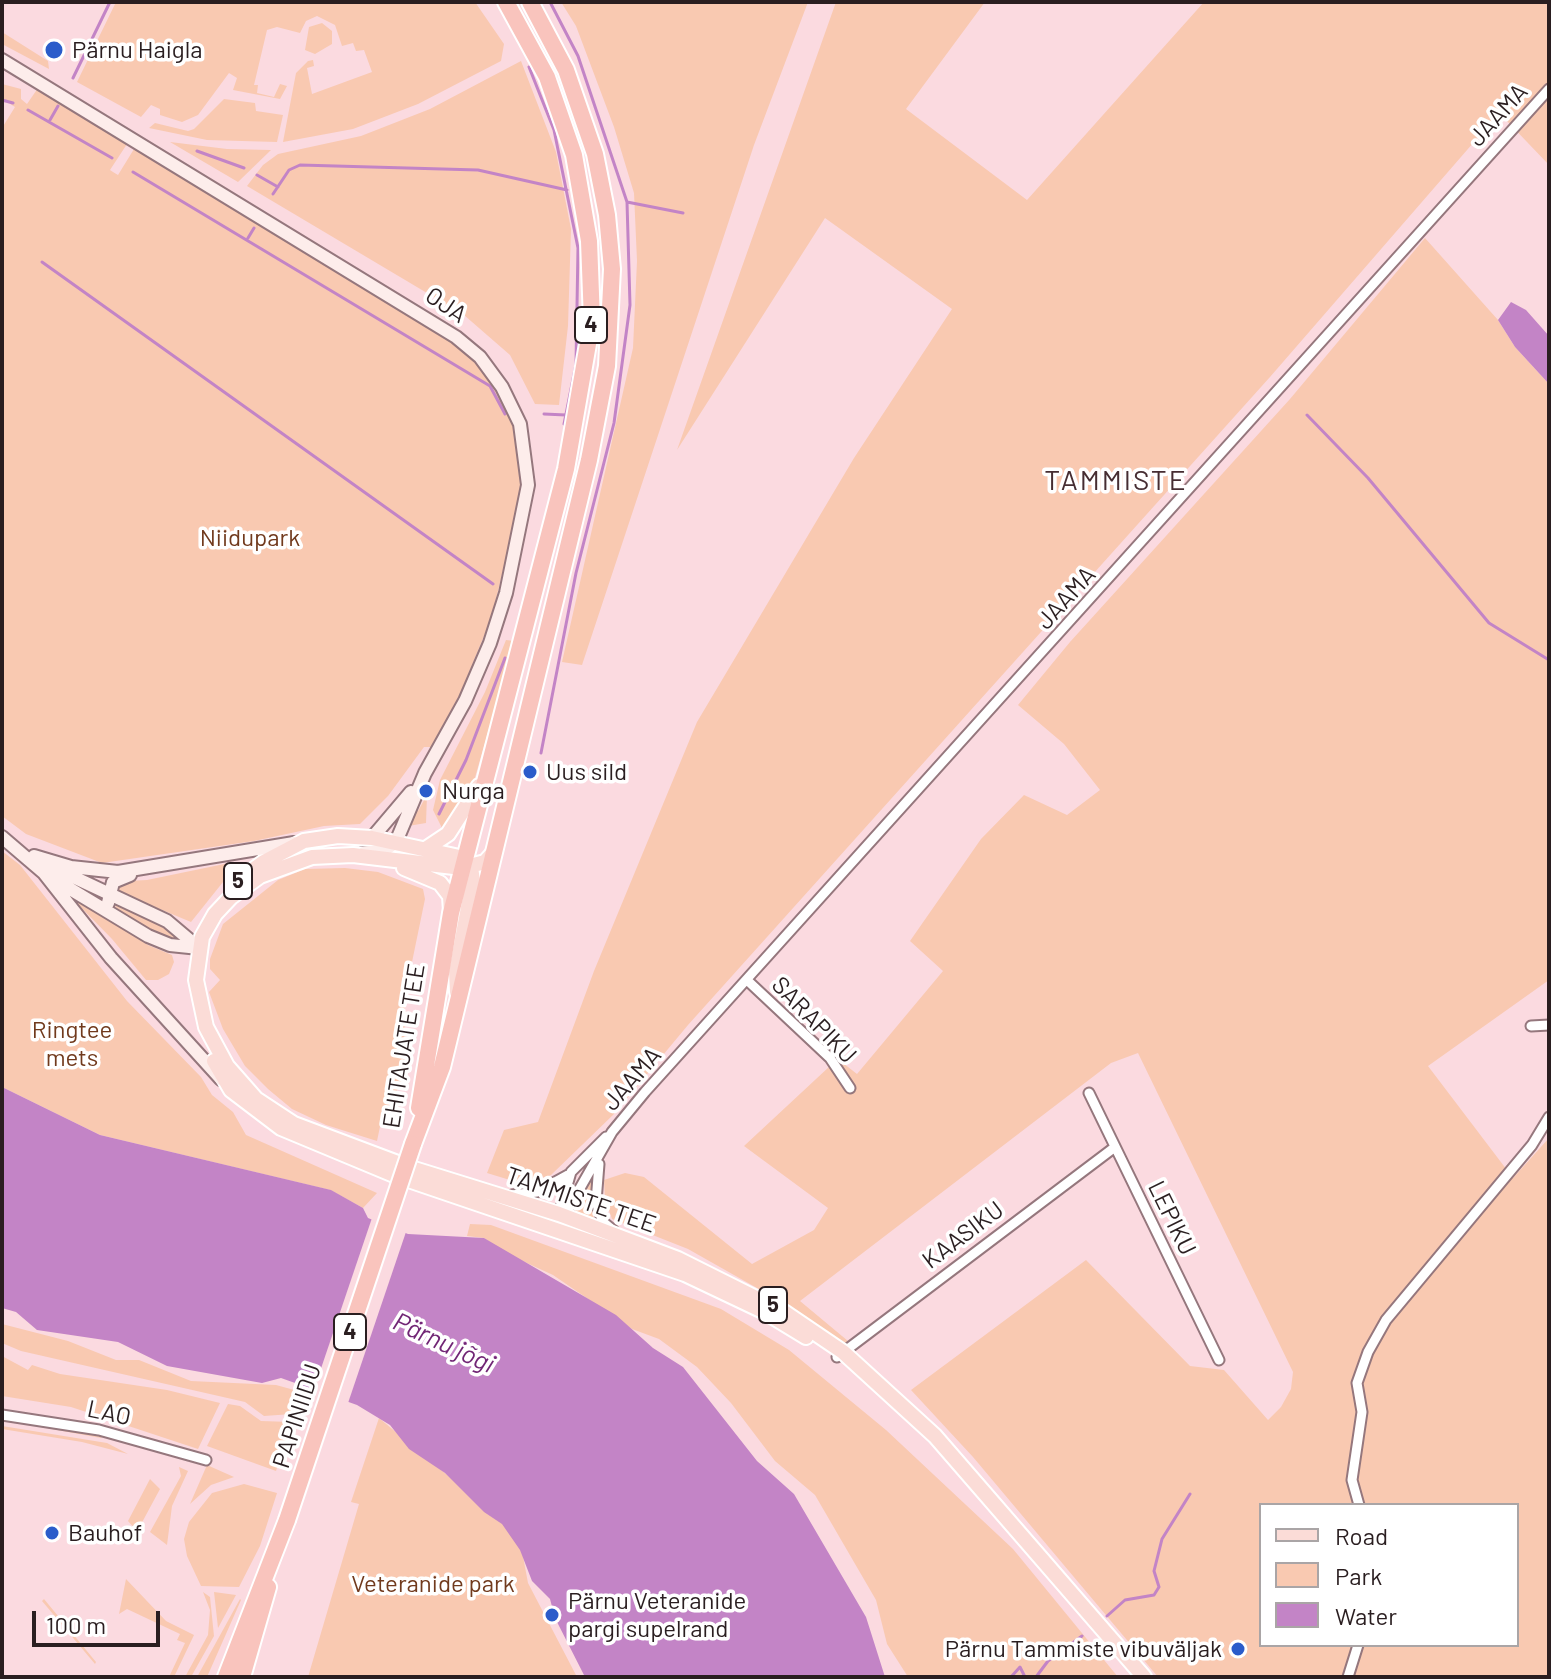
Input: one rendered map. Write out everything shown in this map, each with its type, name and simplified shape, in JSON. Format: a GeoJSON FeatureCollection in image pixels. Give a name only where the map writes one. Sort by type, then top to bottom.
{"type":"FeatureCollection","features":[{"type":"Feature","properties":{"kind":"highway","name":"EHITAJATE TEE"},"geometry":{"type":"LineString","coordinates":[[413,1144],[451,913],[520,657],[580,406],[592,321],[592,283],[583,195],[562,115],[535,52],[506,2]]}},
{"type":"Feature","properties":{"kind":"highway","name":"EHITAJATE TEE"},"geometry":{"type":"LineString","coordinates":[[413,1144],[442,1067],[602,403],[612,312],[607,215],[595,154],[566,70],[530,2]]}},
{"type":"Feature","properties":{"kind":"highway","name":"PAPINIIDU"},"geometry":{"type":"LineString","coordinates":[[242,1677],[287,1520],[413,1144]]}},
{"type":"Feature","properties":{"kind":"highway","name":"PAPINIIDU"},"geometry":{"type":"LineString","coordinates":[[223,1677],[287,1520]]}},
{"type":"Feature","properties":{"kind":"main road"},"geometry":{"type":"LineString","coordinates":[[427,848],[448,834],[478,788],[511,669],[520,657]]}},
{"type":"Feature","properties":{"kind":"main road","name":"5"},"geometry":{"type":"LineString","coordinates":[[231,1090],[200,1033],[188,977],[194,946],[208,911],[231,886],[264,862],[304,841],[338,836],[372,838],[427,848],[466,864]]}},
{"type":"Feature","properties":{"kind":"main road"},"geometry":{"type":"LineString","coordinates":[[458,996],[456,971],[470,907],[466,864],[485,862],[494,852]]}},
{"type":"Feature","properties":{"kind":"main road"},"geometry":{"type":"LineString","coordinates":[[353,855],[418,873],[440,883],[450,896],[451,913]]}},
{"type":"Feature","properties":{"kind":"main road","name":"5"},"geometry":{"type":"LineString","coordinates":[[194,946],[215,914],[231,897],[260,876],[298,861],[353,855],[466,864]]}},
{"type":"Feature","properties":{"kind":"main road","name":"TAMMISTE TEE"},"geometry":{"type":"LineString","coordinates":[[194,946],[196,989],[206,1027],[227,1066],[256,1099],[294,1124],[411,1168],[503,1195],[560,1219],[765,1312],[840,1354]]}},
{"type":"Feature","properties":{"kind":"main road","name":"TAMMISTE TEE"},"geometry":{"type":"LineString","coordinates":[[231,1090],[265,1119],[318,1145],[394,1175],[623,1238],[700,1268],[762,1299],[840,1354],[992,1498],[1144,1677]]}},
{"type":"Feature","properties":{"kind":"street","name":"OJA"},"geometry":{"type":"LineString","coordinates":[[2,60],[434,322],[480,357],[502,387],[520,424],[526,450],[528,485],[520,533],[490,643],[465,701],[425,773],[396,842]]}},
{"type":"Feature","properties":{"kind":"street","name":"JAAMA"},"geometry":{"type":"LineString","coordinates":[[503,1195],[537,1192],[571,1172],[612,1132],[1549,89]]}},
{"type":"Feature","properties":{"kind":"street","name":"OJA"},"geometry":{"type":"LineString","coordinates":[[372,838],[425,773]]}},
{"type":"Feature","properties":{"kind":"street"},"geometry":{"type":"LineString","coordinates":[[6,839],[107,896],[167,921],[194,946]]}},
{"type":"Feature","properties":{"kind":"street"},"geometry":{"type":"LineString","coordinates":[[6,839],[44,873],[111,958],[231,1090]]}},
{"type":"Feature","properties":{"kind":"street"},"geometry":{"type":"LineString","coordinates":[[113,915],[107,896],[113,882],[121,877],[304,841]]}},
{"type":"Feature","properties":{"kind":"street"},"geometry":{"type":"LineString","coordinates":[[353,855],[385,850],[396,842]]}},
{"type":"Feature","properties":{"kind":"street"},"geometry":{"type":"LineString","coordinates":[[34,856],[94,871],[164,867]]}},
{"type":"Feature","properties":{"kind":"street"},"geometry":{"type":"LineString","coordinates":[[44,873],[159,941],[194,946]]}},
{"type":"Feature","properties":{"kind":"street","name":"SARAPIKU"},"geometry":{"type":"LineString","coordinates":[[748,981],[830,1058],[850,1088]]}},
{"type":"Feature","properties":{"kind":"street"},"geometry":{"type":"LineString","coordinates":[[1531,1026],[1549,1025]]}},
{"type":"Feature","properties":{"kind":"street","name":"LEPIKU"},"geometry":{"type":"LineString","coordinates":[[1089,1093],[1219,1360]]}},
{"type":"Feature","properties":{"kind":"street"},"geometry":{"type":"LineString","coordinates":[[1358,1503],[1352,1480],[1362,1412],[1357,1383],[1368,1352],[1386,1320],[1532,1145],[1549,1117]]}},
{"type":"Feature","properties":{"kind":"street","name":"JAAMA"},"geometry":{"type":"LineString","coordinates":[[560,1219],[612,1132]]}},
{"type":"Feature","properties":{"kind":"street","name":"KAASIKU"},"geometry":{"type":"LineString","coordinates":[[840,1354],[1115,1147]]}},
{"type":"Feature","properties":{"kind":"street","name":"JAAMA"},"geometry":{"type":"LineString","coordinates":[[600,1152],[596,1202],[603,1222],[623,1238]]}},
{"type":"Feature","properties":{"kind":"street","name":"JAAMA"},"geometry":{"type":"LineString","coordinates":[[560,1219],[571,1172]]}},
{"type":"Feature","properties":{"kind":"street","name":"LAO"},"geometry":{"type":"LineString","coordinates":[[2,1415],[99,1430],[206,1460]]}},
{"type":"Feature","properties":{"kind":"street"},"geometry":{"type":"LineString","coordinates":[[1348,1677],[1357,1647]]}},
{"type":"Feature","properties":{"kind":"green space"},"geometry":{"type":"Polygon","coordinates":[[[116,2],[475,2],[504,44],[501,61],[418,104],[353,129],[283,142],[296,73],[308,61],[313,60],[314,66],[307,68],[312,94],[372,72],[364,50],[356,51],[353,43],[342,46],[335,25],[317,16],[306,21],[300,33],[277,27],[267,30],[254,85],[258,85],[257,93],[274,97],[280,84],[287,86],[280,99],[233,90],[237,78],[229,73],[198,115],[182,122],[160,115],[160,109],[151,105],[141,117],[77,82],[116,2]]]}},
{"type":"Feature","properties":{"kind":"green space"},"geometry":{"type":"Polygon","coordinates":[[[561,2],[808,2],[754,145],[582,665],[562,662],[633,348],[637,261],[634,193],[614,127],[576,26],[561,2]]]}},
{"type":"Feature","properties":{"kind":"green space"},"geometry":{"type":"Polygon","coordinates":[[[836,2],[985,2],[906,109],[1027,200],[1204,2],[1549,2],[1549,165],[1506,120],[1487,127],[1270,377],[688,1025],[613,1115],[551,1175],[523,1184],[487,1173],[504,1130],[538,1122],[594,971],[697,722],[854,458],[952,309],[825,218],[677,450],[836,2]]]}},
{"type":"Feature","properties":{"kind":"green space"},"geometry":{"type":"Polygon","coordinates":[[[322,23],[332,31],[332,44],[315,54],[305,50],[309,27],[322,23]]]}},
{"type":"Feature","properties":{"kind":"green space"},"geometry":{"type":"Polygon","coordinates":[[[2,32],[48,61],[49,69],[2,44],[2,32]]]}},
{"type":"Feature","properties":{"kind":"green space"},"geometry":{"type":"Polygon","coordinates":[[[521,61],[556,152],[571,229],[568,326],[559,405],[535,404],[510,355],[464,315],[247,186],[263,165],[278,154],[361,136],[430,109],[521,61]]]}},
{"type":"Feature","properties":{"kind":"green space","name":"Niidupark"},"geometry":{"type":"Polygon","coordinates":[[[2,84],[21,89],[21,99],[27,104],[38,88],[127,144],[110,170],[118,175],[134,149],[460,346],[480,367],[508,408],[519,441],[522,494],[491,619],[460,694],[431,747],[424,747],[388,796],[360,824],[324,826],[254,841],[102,863],[26,834],[2,816],[2,128],[15,107],[2,99],[2,84]]]}},
{"type":"Feature","properties":{"kind":"green space"},"geometry":{"type":"Polygon","coordinates":[[[224,99],[255,103],[256,111],[283,115],[277,142],[207,140],[149,128],[155,123],[188,131],[194,129],[224,99]]]}},
{"type":"Feature","properties":{"kind":"green space"},"geometry":{"type":"Polygon","coordinates":[[[170,142],[227,149],[271,150],[238,182],[170,142]]]}},
{"type":"Feature","properties":{"kind":"green space"},"geometry":{"type":"Polygon","coordinates":[[[1425,238],[1498,320],[1515,347],[1549,384],[1549,980],[1428,1066],[1513,1178],[1549,1138],[1549,1677],[1158,1677],[973,1457],[911,1390],[1086,1260],[1190,1366],[1224,1370],[1268,1420],[1281,1407],[1291,1389],[1293,1372],[1138,1053],[1111,1063],[800,1301],[848,1341],[843,1345],[780,1301],[688,1249],[612,1219],[605,1199],[604,1180],[625,1173],[644,1177],[752,1264],[814,1230],[828,1208],[744,1146],[830,1066],[834,1056],[857,1074],[943,971],[910,941],[981,839],[1024,795],[1067,815],[1100,790],[1064,744],[1018,705],[1070,642],[1290,399],[1425,238]]]}},
{"type":"Feature","properties":{"kind":"green space"},"geometry":{"type":"Polygon","coordinates":[[[506,640],[514,641],[472,788],[443,830],[433,810],[440,780],[485,692],[506,640]]]}},
{"type":"Feature","properties":{"kind":"green space"},"geometry":{"type":"Polygon","coordinates":[[[427,795],[426,823],[408,826],[413,810],[418,811],[427,795]]]}},
{"type":"Feature","properties":{"kind":"green space","name":"Ringtee mets"},"geometry":{"type":"Polygon","coordinates":[[[2,851],[20,865],[127,1001],[201,1077],[212,1095],[233,1112],[246,1135],[377,1193],[363,1208],[330,1190],[100,1135],[2,1087],[2,851]]]}},
{"type":"Feature","properties":{"kind":"green space"},"geometry":{"type":"Polygon","coordinates":[[[229,863],[237,871],[223,882],[191,922],[114,890],[127,881],[147,880],[229,863]]]}},
{"type":"Feature","properties":{"kind":"green space"},"geometry":{"type":"Polygon","coordinates":[[[345,868],[378,872],[423,889],[425,899],[405,996],[404,1078],[382,1117],[377,1141],[326,1125],[292,1109],[268,1089],[245,1066],[223,1029],[209,992],[220,980],[210,969],[210,959],[223,924],[278,880],[305,869],[345,868]]]}},
{"type":"Feature","properties":{"kind":"green space"},"geometry":{"type":"Polygon","coordinates":[[[59,885],[148,945],[172,955],[174,962],[169,974],[158,980],[146,980],[112,939],[59,885]]]}},
{"type":"Feature","properties":{"kind":"green space"},"geometry":{"type":"Polygon","coordinates":[[[113,903],[157,920],[183,942],[166,940],[120,913],[113,903]]]}},
{"type":"Feature","properties":{"kind":"green space"},"geometry":{"type":"Polygon","coordinates":[[[593,1175],[590,1200],[594,1218],[573,1210],[593,1175]]]}},
{"type":"Feature","properties":{"kind":"green space"},"geometry":{"type":"Polygon","coordinates":[[[470,1224],[491,1225],[721,1309],[789,1350],[886,1430],[1013,1549],[1118,1677],[908,1677],[887,1644],[876,1600],[815,1495],[775,1461],[731,1403],[697,1367],[659,1339],[632,1329],[553,1275],[505,1253],[484,1238],[467,1236],[470,1224]]]}},
{"type":"Feature","properties":{"kind":"green space"},"geometry":{"type":"Polygon","coordinates":[[[2,1324],[68,1341],[116,1360],[139,1360],[191,1381],[276,1385],[298,1391],[292,1414],[264,1416],[245,1402],[21,1351],[2,1343],[2,1324]]]}},
{"type":"Feature","properties":{"kind":"green space"},"geometry":{"type":"Polygon","coordinates":[[[2,1356],[28,1370],[32,1365],[60,1374],[167,1390],[220,1403],[198,1449],[71,1407],[2,1396],[2,1356]]]}},
{"type":"Feature","properties":{"kind":"green space"},"geometry":{"type":"Polygon","coordinates":[[[228,1404],[240,1406],[261,1421],[291,1422],[276,1471],[207,1446],[228,1404]]]}},
{"type":"Feature","properties":{"kind":"green space","name":"Veteranide park"},"geometry":{"type":"Polygon","coordinates":[[[379,1418],[519,1535],[528,1583],[577,1677],[308,1677],[359,1504],[351,1502],[379,1418]]]}},
{"type":"Feature","properties":{"kind":"green space"},"geometry":{"type":"Polygon","coordinates":[[[2,1420],[19,1422],[103,1436],[101,1438],[2,1420]]]}},
{"type":"Feature","properties":{"kind":"green space"},"geometry":{"type":"Polygon","coordinates":[[[2,1426],[107,1443],[128,1454],[82,1442],[2,1429],[2,1426]]]}},
{"type":"Feature","properties":{"kind":"green space"},"geometry":{"type":"Polygon","coordinates":[[[207,1465],[234,1477],[211,1485],[190,1504],[207,1465]]]}},
{"type":"Feature","properties":{"kind":"green space"},"geometry":{"type":"Polygon","coordinates":[[[179,1467],[188,1471],[172,1506],[167,1545],[150,1532],[181,1476],[179,1467]]]}},
{"type":"Feature","properties":{"kind":"green space"},"geometry":{"type":"Polygon","coordinates":[[[150,1479],[160,1489],[139,1528],[135,1529],[128,1521],[150,1479]]]}},
{"type":"Feature","properties":{"kind":"green space"},"geometry":{"type":"Polygon","coordinates":[[[244,1484],[277,1493],[260,1546],[239,1587],[201,1586],[187,1556],[184,1539],[189,1522],[212,1493],[244,1484]]]}},
{"type":"Feature","properties":{"kind":"green space"},"geometry":{"type":"Polygon","coordinates":[[[126,1579],[166,1621],[194,1635],[174,1677],[169,1677],[185,1643],[177,1640],[180,1634],[127,1609],[119,1614],[126,1579]]]}},
{"type":"Feature","properties":{"kind":"green space"},"geometry":{"type":"Polygon","coordinates":[[[203,1592],[210,1597],[214,1636],[191,1677],[185,1677],[208,1635],[210,1610],[203,1592]]]}},
{"type":"Feature","properties":{"kind":"green space"},"geometry":{"type":"Polygon","coordinates":[[[214,1592],[236,1595],[218,1628],[214,1592]]]}},
{"type":"Feature","properties":{"kind":"green space"},"geometry":{"type":"Polygon","coordinates":[[[44,1599],[96,1662],[95,1664],[42,1601],[44,1599]]]}},
{"type":"Feature","properties":{"kind":"green space"},"geometry":{"type":"Polygon","coordinates":[[[240,1599],[207,1677],[197,1677],[240,1599]]]}},
{"type":"Feature","properties":{"kind":"water"},"geometry":{"type":"Polygon","coordinates":[[[1511,302],[1526,310],[1549,336],[1549,384],[1515,347],[1498,320],[1511,302]]]}},
{"type":"Feature","properties":{"kind":"water","name":"Pärnu jõgi"},"geometry":{"type":"Polygon","coordinates":[[[2,1087],[100,1135],[331,1190],[363,1208],[368,1218],[408,1234],[484,1238],[616,1315],[653,1348],[683,1367],[757,1461],[794,1494],[866,1617],[885,1677],[585,1677],[555,1618],[550,1599],[532,1581],[520,1550],[502,1524],[484,1512],[445,1473],[409,1449],[390,1425],[357,1405],[281,1378],[262,1383],[167,1366],[118,1342],[37,1330],[16,1312],[2,1308],[2,1087]]]}},
{"type":"Feature","properties":{"kind":"pier"},"geometry":{"type":"Polygon","coordinates":[[[373,1215],[407,1229],[347,1406],[312,1395],[373,1215]]]}},
{"type":"Feature","properties":{"kind":"waterway"},"geometry":{"type":"LineString","coordinates":[[73,78],[110,2]]}},
{"type":"Feature","properties":{"kind":"waterway"},"geometry":{"type":"LineString","coordinates":[[541,753],[576,573],[614,423],[630,305],[627,202],[578,56],[550,2]]}},
{"type":"Feature","properties":{"kind":"waterway"},"geometry":{"type":"LineString","coordinates":[[529,67],[554,130],[578,248],[576,364],[564,424]]}},
{"type":"Feature","properties":{"kind":"waterway"},"geometry":{"type":"LineString","coordinates":[[2,100],[13,103]]}},
{"type":"Feature","properties":{"kind":"waterway"},"geometry":{"type":"LineString","coordinates":[[50,120],[58,106]]}},
{"type":"Feature","properties":{"kind":"waterway"},"geometry":{"type":"LineString","coordinates":[[28,110],[112,158]]}},
{"type":"Feature","properties":{"kind":"waterway"},"geometry":{"type":"LineString","coordinates":[[197,151],[244,168]]}},
{"type":"Feature","properties":{"kind":"waterway"},"geometry":{"type":"LineString","coordinates":[[273,194],[289,170],[300,165],[478,170],[567,190]]}},
{"type":"Feature","properties":{"kind":"waterway"},"geometry":{"type":"LineString","coordinates":[[133,172],[490,386],[505,414]]}},
{"type":"Feature","properties":{"kind":"waterway"},"geometry":{"type":"LineString","coordinates":[[257,175],[278,187]]}},
{"type":"Feature","properties":{"kind":"waterway"},"geometry":{"type":"LineString","coordinates":[[627,202],[683,213]]}},
{"type":"Feature","properties":{"kind":"waterway"},"geometry":{"type":"LineString","coordinates":[[248,238],[254,228]]}},
{"type":"Feature","properties":{"kind":"waterway"},"geometry":{"type":"LineString","coordinates":[[42,262],[493,584]]}},
{"type":"Feature","properties":{"kind":"waterway"},"geometry":{"type":"LineString","coordinates":[[544,414],[566,415]]}},
{"type":"Feature","properties":{"kind":"waterway"},"geometry":{"type":"LineString","coordinates":[[1307,415],[1368,478],[1489,623],[1549,660]]}},
{"type":"Feature","properties":{"kind":"waterway"},"geometry":{"type":"LineString","coordinates":[[439,814],[466,760],[505,658]]}},
{"type":"Feature","properties":{"kind":"waterway"},"geometry":{"type":"LineString","coordinates":[[1107,1616],[1125,1600],[1154,1595],[1159,1587],[1154,1571],[1162,1539],[1190,1494]]}},
{"type":"Feature","properties":{"kind":"waterway"},"geometry":{"type":"LineString","coordinates":[[1036,1677],[1048,1661],[1082,1636]]}},
{"type":"Feature","properties":{"kind":"waterway"},"geometry":{"type":"LineString","coordinates":[[1011,1677],[1020,1667],[1025,1677]]}},
{"type":"Feature","properties":{"kind":"place","name":"Pärnu Haigla"},"geometry":{"type":"Point","coordinates":[54,50]}},
{"type":"Feature","properties":{"kind":"place","name":"Uus sild"},"geometry":{"type":"Point","coordinates":[530,772]}},
{"type":"Feature","properties":{"kind":"place","name":"Nurga"},"geometry":{"type":"Point","coordinates":[426,791]}},
{"type":"Feature","properties":{"kind":"place","name":"Bauhof"},"geometry":{"type":"Point","coordinates":[52,1533]}},
{"type":"Feature","properties":{"kind":"place","name":"Pärnu Veteranide pargi supelrand"},"geometry":{"type":"Point","coordinates":[552,1615]}},
{"type":"Feature","properties":{"kind":"place","name":"Pärnu Tammiste vibuväljak"},"geometry":{"type":"Point","coordinates":[1238,1649]}},
{"type":"Feature","properties":{"kind":"district","name":"TAMMISTE"},"geometry":{"type":"Point","coordinates":[1116,481]}}]}
